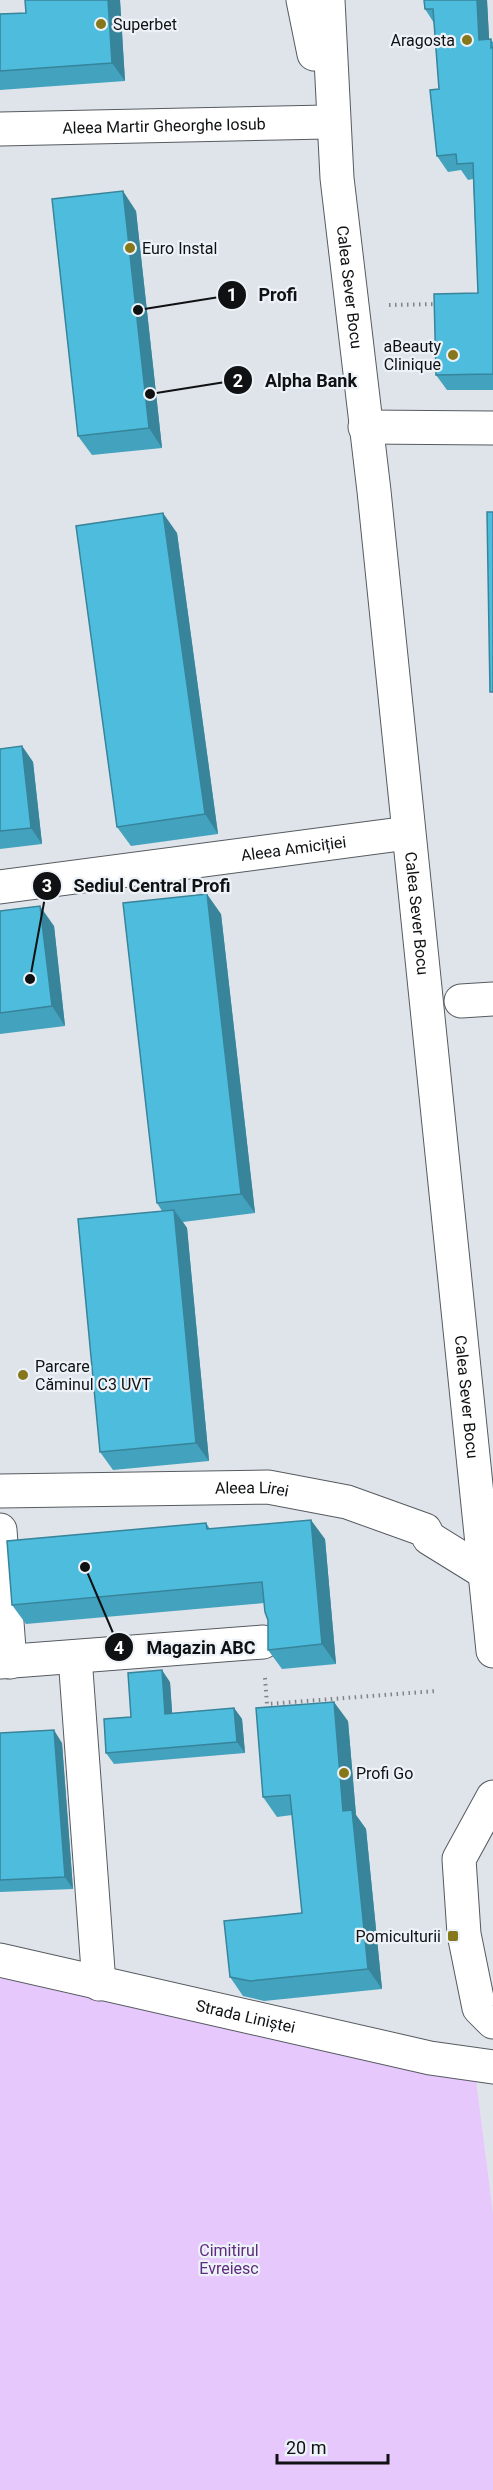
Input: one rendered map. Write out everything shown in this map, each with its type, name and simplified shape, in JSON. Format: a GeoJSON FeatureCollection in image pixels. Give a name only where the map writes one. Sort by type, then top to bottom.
{"type":"FeatureCollection","features":[{"type":"Feature","properties":{"kind":"street","name":"Calea Sever Bocu"},"geometry":{"type":"LineString","coordinates":[[303,0],[337,178]]}},
{"type":"Feature","properties":{"kind":"street","name":"Calea Sever Bocu"},"geometry":{"type":"LineString","coordinates":[[328,0],[337,178],[374,491],[493,1651]]}},
{"type":"Feature","properties":{"kind":"street","name":"Aleea Martir Gheorghe Iosub"},"geometry":{"type":"LineString","coordinates":[[0,129],[327,122]]}},
{"type":"Feature","properties":{"kind":"street"},"geometry":{"type":"LineString","coordinates":[[365,427],[493,429]]}},
{"type":"Feature","properties":{"kind":"street","name":"Aleea Amiciției"},"geometry":{"type":"LineString","coordinates":[[0,887],[408,833]]}},
{"type":"Feature","properties":{"kind":"street"},"geometry":{"type":"LineString","coordinates":[[461,1001],[493,999]]}},
{"type":"Feature","properties":{"kind":"street","name":"Aleea Lirei"},"geometry":{"type":"LineString","coordinates":[[0,1491],[268,1487],[347,1502],[425,1530],[429,1538],[484,1572]]}},
{"type":"Feature","properties":{"kind":"street"},"geometry":{"type":"LineString","coordinates":[[0,1530],[5,1662],[263,1642]]}},
{"type":"Feature","properties":{"kind":"street"},"geometry":{"type":"LineString","coordinates":[[75,1657],[99,1984]]}},
{"type":"Feature","properties":{"kind":"street"},"geometry":{"type":"LineString","coordinates":[[493,1797],[459,1859],[464,1934],[468,1956],[479,2008],[493,2022]]}},
{"type":"Feature","properties":{"kind":"street","name":"Strada Liniștei"},"geometry":{"type":"LineString","coordinates":[[0,1960],[430,2058],[493,2067]]}},
{"type":"Feature","properties":{"kind":"path"},"geometry":{"type":"LineString","coordinates":[[381,306],[448,303]]}},
{"type":"Feature","properties":{"kind":"path"},"geometry":{"type":"LineString","coordinates":[[263,1642],[267,1704],[436,1691]]}},
{"type":"Feature","properties":{"kind":"green space","name":"Cimitirul Evreiesc"},"geometry":{"type":"Polygon","coordinates":[[[0,1974],[476,2080],[493,2214],[493,2490],[0,2490],[0,1974]]]}},
{"type":"Feature","properties":{"kind":"building"},"geometry":{"type":"Polygon","coordinates":[[[25,0],[108,0],[112,63],[0,71],[0,14],[26,13],[25,0]]]}},
{"type":"Feature","properties":{"kind":"building"},"geometry":{"type":"Polygon","coordinates":[[[424,0],[477,0],[479,40],[491,39],[491,48],[493,47],[493,374],[436,375],[434,294],[478,293],[473,163],[457,164],[456,154],[437,156],[430,90],[439,89],[433,9],[425,9],[424,0]]]}},
{"type":"Feature","properties":{"kind":"building"},"geometry":{"type":"Polygon","coordinates":[[[123,191],[149,428],[78,436],[52,199],[123,191]]]}},
{"type":"Feature","properties":{"kind":"building"},"geometry":{"type":"Polygon","coordinates":[[[487,512],[493,512],[493,692],[490,692],[487,512]]]}},
{"type":"Feature","properties":{"kind":"building"},"geometry":{"type":"Polygon","coordinates":[[[163,513],[205,814],[117,827],[76,526],[163,513]]]}},
{"type":"Feature","properties":{"kind":"building"},"geometry":{"type":"Polygon","coordinates":[[[22,746],[31,828],[0,831],[0,749],[22,746]]]}},
{"type":"Feature","properties":{"kind":"building"},"geometry":{"type":"Polygon","coordinates":[[[207,894],[241,1194],[157,1203],[123,903],[207,894]]]}},
{"type":"Feature","properties":{"kind":"building"},"geometry":{"type":"Polygon","coordinates":[[[40,906],[52,1006],[0,1013],[0,911],[40,906]]]}},
{"type":"Feature","properties":{"kind":"building"},"geometry":{"type":"Polygon","coordinates":[[[174,1210],[196,1443],[100,1452],[78,1219],[174,1210]]]}},
{"type":"Feature","properties":{"kind":"building"},"geometry":{"type":"Polygon","coordinates":[[[311,1520],[322,1644],[268,1650],[268,1620],[262,1582],[12,1605],[7,1541],[206,1523],[207,1529],[311,1520]]]}},
{"type":"Feature","properties":{"kind":"building"},"geometry":{"type":"Polygon","coordinates":[[[162,1670],[165,1714],[234,1708],[237,1742],[106,1753],[104,1719],[131,1717],[128,1673],[162,1670]]]}},
{"type":"Feature","properties":{"kind":"building"},"geometry":{"type":"Polygon","coordinates":[[[334,1702],[343,1811],[352,1810],[368,1969],[250,1981],[230,1977],[224,1921],[302,1913],[290,1795],[263,1797],[256,1708],[334,1702]]]}},
{"type":"Feature","properties":{"kind":"building"},"geometry":{"type":"Polygon","coordinates":[[[54,1730],[65,1877],[0,1880],[0,1733],[54,1730]]]}},
{"type":"Feature","properties":{"kind":"place","name":"Superbet"},"geometry":{"type":"Point","coordinates":[101,24]}},
{"type":"Feature","properties":{"kind":"place","name":"Aragosta"},"geometry":{"type":"Point","coordinates":[467,40]}},
{"type":"Feature","properties":{"kind":"place","name":"Euro Instal"},"geometry":{"type":"Point","coordinates":[130,248]}},
{"type":"Feature","properties":{"kind":"place","name":"Profi"},"geometry":{"type":"Point","coordinates":[138,310]}},
{"type":"Feature","properties":{"kind":"place","name":"aBeauty Clinique"},"geometry":{"type":"Point","coordinates":[453,355]}},
{"type":"Feature","properties":{"kind":"place","name":"Alpha Bank"},"geometry":{"type":"Point","coordinates":[150,394]}},
{"type":"Feature","properties":{"kind":"place","name":"Sediul Central Profi"},"geometry":{"type":"Point","coordinates":[30,979]}},
{"type":"Feature","properties":{"kind":"place","name":"Parcare Căminul C3 UVT"},"geometry":{"type":"Point","coordinates":[23,1375]}},
{"type":"Feature","properties":{"kind":"place","name":"Magazin ABC"},"geometry":{"type":"Point","coordinates":[85,1567]}},
{"type":"Feature","properties":{"kind":"place","name":"Profi Go"},"geometry":{"type":"Point","coordinates":[344,1773]}},
{"type":"Feature","properties":{"kind":"place","name":"Pomiculturii"},"geometry":{"type":"Point","coordinates":[453,1936]}}]}
